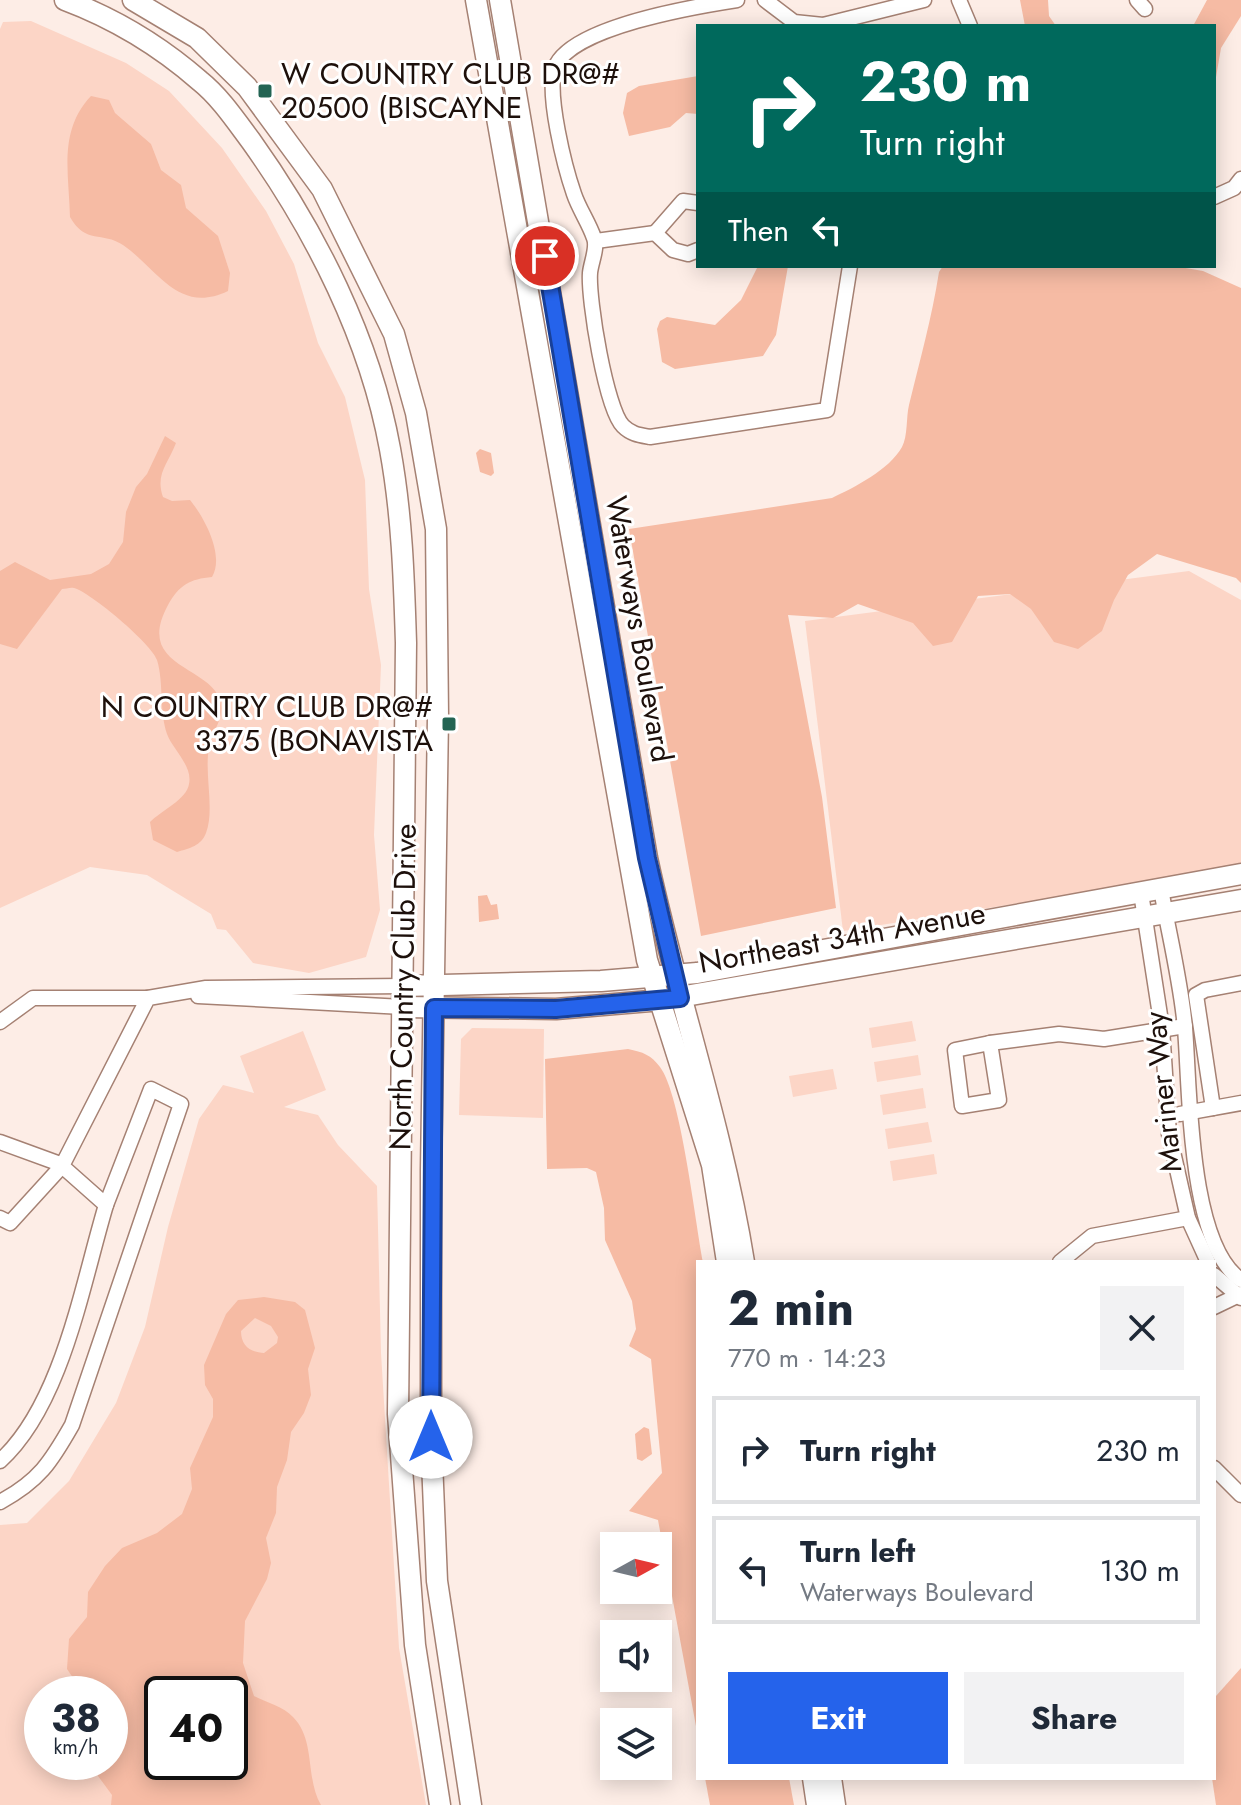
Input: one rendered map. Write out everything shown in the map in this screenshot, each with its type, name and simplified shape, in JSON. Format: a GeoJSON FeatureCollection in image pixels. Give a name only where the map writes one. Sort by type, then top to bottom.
{"type":"FeatureCollection","features":[{"type":"Feature","properties":{"kind":"street","name":"North Country Club Drive"},"geometry":{"type":"LineString","coordinates":[[65,0],[120,26],[203,82],[234,119],[295,205],[343,299],[390,447],[402,536],[406,643],[398,1414],[405,1536],[424,1701],[440,1805]]}},
{"type":"Feature","properties":{"kind":"street","name":"North Country Club Drive"},"geometry":{"type":"LineString","coordinates":[[133,0],[197,38],[247,87],[322,189],[394,334],[416,413],[436,529],[438,717],[431,1437],[437,1581],[471,1805]]}},
{"type":"Feature","properties":{"kind":"street","name":"Waterways Boulevard"},"geometry":{"type":"LineString","coordinates":[[476,0],[647,960],[664,977]]}},
{"type":"Feature","properties":{"kind":"street","name":"Waterways Boulevard"},"geometry":{"type":"LineString","coordinates":[[500,0],[645,843],[664,977],[717,1124],[744,1260]]}},
{"type":"Feature","properties":{"kind":"street"},"geometry":{"type":"LineString","coordinates":[[737,0],[681,9],[580,42],[555,67],[553,85],[559,128],[573,193],[596,241],[590,274],[592,313],[612,405],[621,424],[633,435],[650,437],[827,410],[850,268]]}},
{"type":"Feature","properties":{"kind":"street"},"geometry":{"type":"LineString","coordinates":[[765,0],[794,22],[813,24]]}},
{"type":"Feature","properties":{"kind":"street"},"geometry":{"type":"LineString","coordinates":[[827,24],[924,0]]}},
{"type":"Feature","properties":{"kind":"street"},"geometry":{"type":"LineString","coordinates":[[959,0],[969,24]]}},
{"type":"Feature","properties":{"kind":"street"},"geometry":{"type":"LineString","coordinates":[[1216,196],[1238,183]]}},
{"type":"Feature","properties":{"kind":"street"},"geometry":{"type":"LineString","coordinates":[[596,241],[655,233],[683,201],[696,203]]}},
{"type":"Feature","properties":{"kind":"street"},"geometry":{"type":"LineString","coordinates":[[655,233],[673,250],[688,254],[696,251]]}},
{"type":"Feature","properties":{"kind":"street","name":"Northeast 34th Avenue"},"geometry":{"type":"LineString","coordinates":[[404,986],[664,977],[1241,874]]}},
{"type":"Feature","properties":{"kind":"street","name":"Mariner Way"},"geometry":{"type":"LineString","coordinates":[[1151,891],[1185,1026],[1190,1145],[1205,1213],[1240,1291]]}},
{"type":"Feature","properties":{"kind":"street","name":"Northeast 34th Avenue"},"geometry":{"type":"LineString","coordinates":[[403,1007],[556,1009],[671,999],[1241,900]]}},
{"type":"Feature","properties":{"kind":"street","name":"Mariner Way"},"geometry":{"type":"LineString","coordinates":[[1155,914],[1168,1116],[1177,1179],[1188,1218],[1207,1260]]}},
{"type":"Feature","properties":{"kind":"street"},"geometry":{"type":"LineString","coordinates":[[1213,1108],[1196,995],[1205,990],[1241,983]]}},
{"type":"Feature","properties":{"kind":"street"},"geometry":{"type":"LineString","coordinates":[[0,1022],[33,998],[148,998],[206,988],[404,986]]}},
{"type":"Feature","properties":{"kind":"street"},"geometry":{"type":"LineString","coordinates":[[173,993],[236,1000],[403,1007]]}},
{"type":"Feature","properties":{"kind":"street"},"geometry":{"type":"LineString","coordinates":[[0,1218],[10,1223],[63,1166],[148,998]]}},
{"type":"Feature","properties":{"kind":"street","name":"Waterways Boulevard"},"geometry":{"type":"LineString","coordinates":[[671,999],[712,1165],[727,1260]]}},
{"type":"Feature","properties":{"kind":"street"},"geometry":{"type":"LineString","coordinates":[[990,1043],[999,1100],[962,1106],[955,1050],[990,1043],[1059,1034],[1104,1039],[1185,1026]]}},
{"type":"Feature","properties":{"kind":"street"},"geometry":{"type":"LineString","coordinates":[[0,1461],[19,1444],[37,1416],[66,1339],[106,1205],[151,1089],[181,1104],[72,1425],[51,1463],[28,1487],[0,1502]]}},
{"type":"Feature","properties":{"kind":"street"},"geometry":{"type":"LineString","coordinates":[[1168,1116],[1241,1103]]}},
{"type":"Feature","properties":{"kind":"street"},"geometry":{"type":"LineString","coordinates":[[0,1142],[63,1166],[106,1205]]}},
{"type":"Feature","properties":{"kind":"street"},"geometry":{"type":"LineString","coordinates":[[1062,1260],[1092,1236],[1188,1218]]}},
{"type":"Feature","properties":{"kind":"street"},"geometry":{"type":"LineString","coordinates":[[1216,1276],[1240,1291],[1216,1306]]}},
{"type":"Feature","properties":{"kind":"street"},"geometry":{"type":"LineString","coordinates":[[1216,1470],[1241,1495]]}},
{"type":"Feature","properties":{"kind":"street"},"geometry":{"type":"LineString","coordinates":[[424,1701],[453,1697]]}},
{"type":"Feature","properties":{"kind":"street"},"geometry":{"type":"LineString","coordinates":[[813,1780],[817,1805]]}},
{"type":"Feature","properties":{"kind":"street"},"geometry":{"type":"LineString","coordinates":[[831,1780],[835,1805]]}},
{"type":"Feature","properties":{"kind":"shaded area"},"geometry":{"type":"Polygon","coordinates":[[[1020,0],[1048,0],[1049,16],[1055,24],[1025,24],[1020,0]]]}},
{"type":"Feature","properties":{"kind":"shaded area"},"geometry":{"type":"Polygon","coordinates":[[[1207,0],[1241,0],[1241,16],[1221,48],[1216,77],[1216,24],[1194,24],[1207,0]]]}},
{"type":"Feature","properties":{"kind":"shaded area"},"geometry":{"type":"Polygon","coordinates":[[[31,21],[126,63],[169,91],[222,148],[266,211],[294,264],[318,343],[345,397],[365,480],[369,589],[381,665],[374,835],[380,910],[366,957],[309,973],[253,963],[226,930],[217,929],[211,914],[147,875],[90,867],[0,908],[0,29],[3,22],[31,21]]]}},
{"type":"Feature","properties":{"kind":"shaded area"},"geometry":{"type":"Polygon","coordinates":[[[696,76],[696,114],[686,113],[670,127],[629,136],[623,113],[627,93],[639,86],[696,76]]]}},
{"type":"Feature","properties":{"kind":"shaded area"},"geometry":{"type":"Polygon","coordinates":[[[91,96],[109,100],[115,113],[151,144],[161,170],[181,185],[186,208],[218,236],[230,273],[228,291],[211,297],[182,293],[123,245],[88,234],[76,226],[70,217],[68,153],[74,123],[91,96]]]}},
{"type":"Feature","properties":{"kind":"shaded area"},"geometry":{"type":"Polygon","coordinates":[[[757,268],[788,268],[776,335],[763,356],[675,369],[662,362],[657,329],[660,321],[667,317],[715,325],[741,300],[757,268]]]}},
{"type":"Feature","properties":{"kind":"shaded area"},"geometry":{"type":"Polygon","coordinates":[[[942,268],[1186,268],[1203,271],[1241,288],[1241,583],[1236,578],[1157,554],[1128,575],[1102,631],[1078,649],[1054,642],[1031,609],[1010,594],[978,596],[952,642],[933,646],[913,623],[858,604],[833,618],[788,615],[822,797],[836,908],[701,936],[629,529],[832,498],[889,463],[904,443],[909,405],[942,268]]]}},
{"type":"Feature","properties":{"kind":"shaded area"},"geometry":{"type":"Polygon","coordinates":[[[165,436],[176,443],[161,475],[163,497],[172,501],[190,500],[207,526],[216,558],[212,577],[186,584],[172,598],[160,625],[160,640],[175,661],[210,685],[221,703],[209,747],[209,824],[198,844],[177,852],[153,840],[150,822],[184,795],[189,784],[185,764],[167,734],[159,669],[153,652],[106,608],[72,588],[62,589],[17,649],[0,644],[0,571],[15,562],[50,580],[91,574],[109,564],[123,542],[126,512],[136,487],[147,474],[165,436]]]}},
{"type":"Feature","properties":{"kind":"shaded area"},"geometry":{"type":"Polygon","coordinates":[[[480,449],[491,453],[494,473],[491,476],[480,472],[476,453],[480,449]]]}},
{"type":"Feature","properties":{"kind":"shaded area"},"geometry":{"type":"Polygon","coordinates":[[[1189,571],[1241,600],[1241,868],[843,931],[805,621],[1189,571]]]}},
{"type":"Feature","properties":{"kind":"shaded area"},"geometry":{"type":"Polygon","coordinates":[[[487,895],[491,905],[497,904],[499,919],[479,922],[478,896],[487,895]]]}},
{"type":"Feature","properties":{"kind":"shaded area"},"geometry":{"type":"Polygon","coordinates":[[[912,1021],[916,1041],[872,1048],[869,1028],[912,1021]]]}},
{"type":"Feature","properties":{"kind":"shaded area"},"geometry":{"type":"Polygon","coordinates":[[[472,1028],[544,1029],[543,1118],[459,1115],[461,1039],[472,1028]]]}},
{"type":"Feature","properties":{"kind":"shaded area"},"geometry":{"type":"Polygon","coordinates":[[[303,1031],[326,1090],[284,1107],[318,1115],[338,1145],[377,1186],[381,1353],[399,1648],[426,1805],[0,1805],[0,1525],[27,1523],[69,1481],[116,1403],[145,1327],[168,1227],[199,1119],[223,1085],[254,1093],[240,1056],[303,1031]]]}},
{"type":"Feature","properties":{"kind":"shaded area"},"geometry":{"type":"Polygon","coordinates":[[[628,1049],[642,1053],[660,1067],[668,1082],[681,1130],[703,1260],[696,1260],[696,1726],[672,1596],[672,1532],[660,1532],[658,1520],[629,1511],[662,1473],[651,1359],[629,1346],[636,1329],[632,1301],[605,1240],[604,1208],[596,1172],[587,1168],[547,1169],[545,1059],[628,1049]]]}},
{"type":"Feature","properties":{"kind":"shaded area"},"geometry":{"type":"Polygon","coordinates":[[[918,1055],[921,1075],[877,1082],[874,1062],[918,1055]]]}},
{"type":"Feature","properties":{"kind":"shaded area"},"geometry":{"type":"Polygon","coordinates":[[[833,1069],[837,1089],[793,1097],[789,1076],[833,1069]]]}},
{"type":"Feature","properties":{"kind":"shaded area"},"geometry":{"type":"Polygon","coordinates":[[[923,1088],[926,1108],[883,1115],[880,1095],[923,1088]]]}},
{"type":"Feature","properties":{"kind":"shaded area"},"geometry":{"type":"Polygon","coordinates":[[[928,1122],[932,1142],[888,1149],[885,1129],[928,1122]]]}},
{"type":"Feature","properties":{"kind":"shaded area"},"geometry":{"type":"Polygon","coordinates":[[[934,1154],[937,1174],[893,1181],[890,1161],[934,1154]]]}},
{"type":"Feature","properties":{"kind":"shaded area"},"geometry":{"type":"Polygon","coordinates":[[[264,1297],[295,1302],[305,1310],[315,1348],[308,1369],[311,1395],[304,1413],[291,1432],[287,1460],[277,1487],[276,1513],[266,1538],[271,1563],[267,1579],[245,1621],[243,1663],[247,1676],[144,1676],[144,1780],[248,1780],[248,1678],[254,1696],[285,1710],[300,1726],[321,1805],[111,1805],[112,1795],[101,1780],[128,1780],[128,1676],[72,1676],[67,1669],[69,1639],[87,1617],[88,1592],[105,1566],[122,1548],[157,1533],[182,1514],[192,1489],[190,1468],[213,1417],[213,1399],[205,1385],[204,1365],[226,1314],[238,1300],[264,1297]],[[255,1318],[241,1331],[242,1340],[247,1347],[264,1353],[277,1343],[278,1337],[271,1326],[255,1318]]]}},
{"type":"Feature","properties":{"kind":"shaded area"},"geometry":{"type":"Polygon","coordinates":[[[644,1427],[649,1429],[652,1454],[642,1461],[637,1459],[635,1434],[644,1427]]]}},
{"type":"Feature","properties":{"kind":"shaded area"},"geometry":{"type":"Polygon","coordinates":[[[1241,1668],[1241,1805],[1216,1805],[1212,1780],[1216,1780],[1216,1696],[1241,1668]]]}},
{"type":"Feature","properties":{"kind":"shaded area"},"geometry":{"type":"Polygon","coordinates":[[[705,1780],[789,1780],[794,1805],[710,1805],[705,1780]]]}},
{"type":"Feature","properties":{"kind":"place","name":"W COUNTRY CLUB DR@# 20500 (BISCAYNE"},"geometry":{"type":"Point","coordinates":[265,91]}},
{"type":"Feature","properties":{"kind":"place","name":"N COUNTRY CLUB DR@# 3375 (BONAVISTA"},"geometry":{"type":"Point","coordinates":[449,724]}},
{"type":"Feature","properties":{"kind":"route"},"geometry":{"type":"LineString","coordinates":[[431,1437],[434,1008],[556,1009],[680,998],[647,858],[545,256]]}}]}
